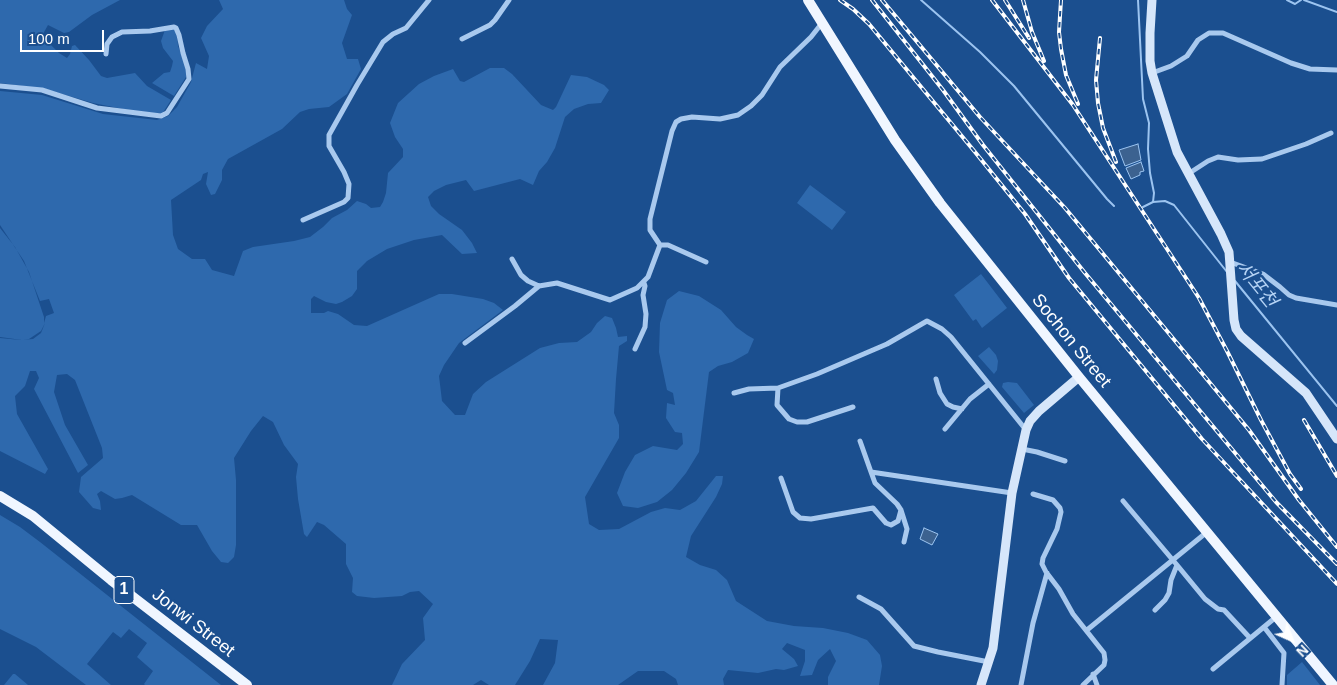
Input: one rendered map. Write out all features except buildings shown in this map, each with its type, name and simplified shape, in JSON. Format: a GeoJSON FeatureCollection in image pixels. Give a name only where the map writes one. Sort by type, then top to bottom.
{"type":"FeatureCollection","features":[{"type":"Feature","properties":{"kind":"main road","name":"Sochon Street"},"geometry":{"type":"LineString","coordinates":[[808,0],[895,140],[940,202],[1079,377],[1333,685]]}},
{"type":"Feature","properties":{"kind":"main road","name":"Jonwi Street"},"geometry":{"type":"LineString","coordinates":[[0,496],[33,516],[111,580],[247,685]]}},
{"type":"Feature","properties":{"kind":"main road","name":"Jonwi Street"},"geometry":{"type":"LineString","coordinates":[[0,504],[29,521],[238,685]]}},
{"type":"Feature","properties":{"kind":"street"},"geometry":{"type":"LineString","coordinates":[[303,220],[344,202],[348,198],[349,184],[329,146],[329,136],[357,85],[384,42],[393,34],[406,28],[429,0]]}},
{"type":"Feature","properties":{"kind":"street"},"geometry":{"type":"LineString","coordinates":[[462,39],[490,25],[496,20],[509,0]]}},
{"type":"Feature","properties":{"kind":"street"},"geometry":{"type":"LineString","coordinates":[[1152,0],[1150,33],[1152,73],[1177,152],[1229,252],[1236,329],[1241,336],[1306,393],[1337,439]]}},
{"type":"Feature","properties":{"kind":"street"},"geometry":{"type":"LineString","coordinates":[[660,245],[650,230],[650,219],[672,130],[676,122],[692,117],[720,120],[738,115],[762,95],[780,67],[811,37],[822,23]]}},
{"type":"Feature","properties":{"kind":"street"},"geometry":{"type":"LineString","coordinates":[[0,86],[42,90],[97,108],[161,116],[167,113],[189,79],[179,35],[174,27],[150,31],[122,32],[112,37],[107,44],[106,54]]}},
{"type":"Feature","properties":{"kind":"street"},"geometry":{"type":"LineString","coordinates":[[1152,73],[1170,66],[1187,56],[1198,40],[1209,33],[1223,32],[1297,65],[1310,69],[1337,70]]}},
{"type":"Feature","properties":{"kind":"street"},"geometry":{"type":"LineString","coordinates":[[1188,174],[1218,157],[1238,160],[1262,159],[1331,133]]}},
{"type":"Feature","properties":{"kind":"street"},"geometry":{"type":"LineString","coordinates":[[660,245],[668,245],[706,262]]}},
{"type":"Feature","properties":{"kind":"street"},"geometry":{"type":"LineString","coordinates":[[465,343],[539,286],[556,284],[610,300],[637,288],[644,283],[652,269],[660,245]]}},
{"type":"Feature","properties":{"kind":"street"},"geometry":{"type":"LineString","coordinates":[[512,259],[521,275],[539,286]]}},
{"type":"Feature","properties":{"kind":"street"},"geometry":{"type":"LineString","coordinates":[[1230,264],[1263,274],[1289,295],[1296,298],[1337,305]]}},
{"type":"Feature","properties":{"kind":"street"},"geometry":{"type":"LineString","coordinates":[[635,349],[645,327],[644,283]]}},
{"type":"Feature","properties":{"kind":"street"},"geometry":{"type":"LineString","coordinates":[[734,393],[750,389],[778,388],[818,374],[888,344],[927,321],[942,329],[951,337],[1026,430]]}},
{"type":"Feature","properties":{"kind":"street"},"geometry":{"type":"LineString","coordinates":[[984,683],[993,648],[1012,493],[1026,430],[1030,421],[1039,411],[1079,377]]}},
{"type":"Feature","properties":{"kind":"street"},"geometry":{"type":"LineString","coordinates":[[936,379],[940,393],[947,404],[962,409]]}},
{"type":"Feature","properties":{"kind":"street"},"geometry":{"type":"LineString","coordinates":[[945,430],[962,409],[989,384]]}},
{"type":"Feature","properties":{"kind":"street"},"geometry":{"type":"LineString","coordinates":[[778,388],[778,405],[790,419],[797,422],[808,422],[854,407]]}},
{"type":"Feature","properties":{"kind":"street"},"geometry":{"type":"LineString","coordinates":[[860,441],[874,483],[901,510],[907,529],[904,542]]}},
{"type":"Feature","properties":{"kind":"street"},"geometry":{"type":"LineString","coordinates":[[1022,449],[1065,461]]}},
{"type":"Feature","properties":{"kind":"street"},"geometry":{"type":"LineString","coordinates":[[870,472],[1012,493]]}},
{"type":"Feature","properties":{"kind":"street"},"geometry":{"type":"LineString","coordinates":[[781,478],[793,512],[800,518],[811,519],[870,508],[875,510],[886,523],[891,525],[898,521],[901,510]]}},
{"type":"Feature","properties":{"kind":"street"},"geometry":{"type":"LineString","coordinates":[[1033,494],[1053,500],[1061,512],[1057,529],[1042,564],[1073,614],[1104,653],[1104,664],[1083,685]]}},
{"type":"Feature","properties":{"kind":"street"},"geometry":{"type":"LineString","coordinates":[[1123,500],[1205,599],[1218,609],[1224,610],[1250,638]]}},
{"type":"Feature","properties":{"kind":"street"},"geometry":{"type":"LineString","coordinates":[[1087,630],[1175,563],[1207,532]]}},
{"type":"Feature","properties":{"kind":"street"},"geometry":{"type":"LineString","coordinates":[[1154,610],[1169,594],[1175,563]]}},
{"type":"Feature","properties":{"kind":"street"},"geometry":{"type":"LineString","coordinates":[[1021,685],[1033,623],[1047,573]]}},
{"type":"Feature","properties":{"kind":"street"},"geometry":{"type":"LineString","coordinates":[[859,597],[881,609],[914,646],[989,662]]}},
{"type":"Feature","properties":{"kind":"street"},"geometry":{"type":"LineString","coordinates":[[1213,670],[1277,617]]}},
{"type":"Feature","properties":{"kind":"street"},"geometry":{"type":"LineString","coordinates":[[1264,627],[1280,646],[1284,654],[1282,685]]}},
{"type":"Feature","properties":{"kind":"street"},"geometry":{"type":"LineString","coordinates":[[1093,674],[1097,685]]}},
{"type":"Feature","properties":{"kind":"shaded area"},"geometry":{"type":"Polygon","coordinates":[[[0,0],[120,0],[92,15],[69,32],[64,33],[48,25],[43,34],[45,39],[67,58],[72,46],[75,45],[101,76],[107,78],[135,73],[147,86],[171,100],[162,114],[133,111],[93,103],[45,89],[0,83],[0,0]]]}},
{"type":"Feature","properties":{"kind":"shaded area"},"geometry":{"type":"Polygon","coordinates":[[[219,0],[344,0],[347,9],[352,15],[342,43],[347,59],[358,59],[361,69],[347,94],[329,107],[300,112],[282,129],[228,159],[222,170],[222,180],[215,194],[211,195],[206,184],[208,172],[203,174],[201,180],[171,200],[173,235],[178,249],[192,259],[205,259],[212,270],[234,276],[243,251],[253,247],[310,237],[332,218],[347,210],[357,201],[371,208],[380,207],[386,193],[388,173],[403,157],[403,149],[395,137],[390,123],[398,103],[419,84],[434,76],[453,69],[460,81],[464,82],[490,68],[504,68],[541,105],[553,110],[571,75],[587,77],[604,85],[609,90],[601,103],[588,104],[574,109],[565,117],[555,148],[539,171],[533,185],[520,179],[474,191],[466,180],[446,185],[434,191],[428,197],[431,206],[439,214],[462,230],[477,253],[462,254],[442,235],[414,240],[387,249],[367,261],[357,271],[357,289],[352,296],[336,304],[326,302],[314,296],[311,299],[311,313],[324,313],[328,311],[338,314],[354,325],[367,326],[439,294],[483,299],[494,303],[503,310],[459,343],[439,376],[442,401],[455,415],[465,415],[473,394],[486,382],[540,348],[559,343],[577,342],[591,332],[605,316],[612,318],[618,337],[627,336],[627,341],[619,346],[616,379],[614,413],[619,425],[619,438],[585,497],[589,524],[599,530],[619,529],[651,512],[665,508],[680,510],[696,501],[716,476],[723,476],[722,484],[716,497],[691,536],[686,557],[700,565],[716,570],[727,580],[736,601],[767,621],[794,626],[823,628],[848,633],[867,640],[880,655],[882,666],[879,685],[828,685],[828,677],[836,661],[830,649],[818,660],[812,675],[800,676],[805,661],[805,650],[787,643],[782,649],[794,659],[798,666],[784,670],[776,669],[758,673],[728,670],[723,679],[724,685],[678,685],[676,679],[664,671],[638,671],[618,685],[543,685],[555,663],[558,640],[540,639],[530,661],[515,685],[489,685],[481,680],[473,685],[392,685],[402,664],[425,640],[423,618],[433,604],[419,591],[410,592],[402,596],[374,598],[357,596],[352,592],[353,578],[346,564],[346,544],[324,525],[317,522],[307,537],[304,534],[296,477],[298,464],[284,445],[273,422],[263,416],[234,458],[236,545],[234,557],[228,563],[221,562],[212,551],[197,525],[181,525],[132,495],[115,499],[101,491],[97,494],[101,510],[93,508],[79,492],[81,477],[103,458],[102,448],[75,380],[67,374],[57,375],[54,392],[65,425],[88,465],[78,473],[34,389],[39,378],[36,371],[30,371],[25,386],[15,396],[17,414],[48,469],[45,474],[0,451],[0,338],[22,340],[0,337],[0,228],[13,244],[0,225],[0,91],[42,95],[103,114],[157,120],[168,116],[177,107],[191,82],[196,63],[207,69],[209,56],[201,38],[207,26],[223,9],[219,0]],[[32,281],[44,317],[44,323],[46,316],[54,313],[49,299],[40,301],[32,281]],[[45,323],[41,331],[29,339],[23,340],[33,339],[41,333],[45,323]]]}},
{"type":"Feature","properties":{"kind":"shaded area"},"geometry":{"type":"Polygon","coordinates":[[[173,29],[177,32],[178,46],[187,69],[186,77],[174,96],[152,83],[164,73],[170,72],[173,61],[163,48],[161,41],[165,30],[173,29]]]}},
{"type":"Feature","properties":{"kind":"shaded area"},"geometry":{"type":"Polygon","coordinates":[[[1138,144],[1141,160],[1125,166],[1119,150],[1138,144]]]}},
{"type":"Feature","properties":{"kind":"shaded area"},"geometry":{"type":"Polygon","coordinates":[[[1141,162],[1144,171],[1131,179],[1126,168],[1141,162]]]}},
{"type":"Feature","properties":{"kind":"shaded area"},"geometry":{"type":"Polygon","coordinates":[[[810,185],[846,212],[832,230],[797,203],[810,185]]]}},
{"type":"Feature","properties":{"kind":"shaded area"},"geometry":{"type":"Polygon","coordinates":[[[981,274],[1007,308],[982,328],[976,319],[973,321],[954,295],[981,274]]]}},
{"type":"Feature","properties":{"kind":"shaded area"},"geometry":{"type":"Polygon","coordinates":[[[679,291],[699,296],[721,310],[736,327],[754,339],[748,353],[709,372],[699,452],[686,473],[672,490],[657,502],[638,508],[623,506],[617,493],[625,472],[635,455],[653,446],[677,450],[683,444],[682,433],[675,432],[666,418],[667,403],[675,405],[673,393],[667,390],[659,352],[660,323],[667,300],[679,291]]]}},
{"type":"Feature","properties":{"kind":"shaded area"},"geometry":{"type":"Polygon","coordinates":[[[989,347],[996,355],[998,361],[997,370],[994,374],[978,356],[989,347]]]}},
{"type":"Feature","properties":{"kind":"shaded area"},"geometry":{"type":"Polygon","coordinates":[[[1003,383],[1017,383],[1034,405],[1024,413],[1002,387],[1003,383]]]}},
{"type":"Feature","properties":{"kind":"shaded area"},"geometry":{"type":"Polygon","coordinates":[[[0,515],[40,542],[221,685],[145,685],[153,671],[137,657],[147,643],[129,629],[121,638],[113,632],[87,664],[111,685],[86,685],[36,647],[0,629],[0,515]]]}},
{"type":"Feature","properties":{"kind":"shaded area"},"geometry":{"type":"Polygon","coordinates":[[[924,528],[938,534],[932,545],[920,539],[924,528]]]}},
{"type":"Feature","properties":{"kind":"shaded area"},"geometry":{"type":"Polygon","coordinates":[[[1302,662],[1320,685],[1287,685],[1287,675],[1302,662]]]}},
{"type":"Feature","properties":{"kind":"shaded area"},"geometry":{"type":"Polygon","coordinates":[[[15,674],[28,685],[4,685],[15,674]]]}},
{"type":"Feature","properties":{"kind":"waterway","name":"서포천"},"geometry":{"type":"LineString","coordinates":[[921,0],[980,52],[1014,86],[1114,206]]}},
{"type":"Feature","properties":{"kind":"waterway"},"geometry":{"type":"LineString","coordinates":[[1138,0],[1143,99],[1149,123],[1148,149],[1154,193],[1153,202]]}},
{"type":"Feature","properties":{"kind":"waterway"},"geometry":{"type":"LineString","coordinates":[[1287,0],[1295,4],[1301,0]]}},
{"type":"Feature","properties":{"kind":"waterway"},"geometry":{"type":"LineString","coordinates":[[1304,0],[1337,12]]}},
{"type":"Feature","properties":{"kind":"waterway","name":"서포천"},"geometry":{"type":"LineString","coordinates":[[1143,207],[1153,202],[1165,201],[1174,205],[1227,272]]}},
{"type":"Feature","properties":{"kind":"waterway","name":"서포천"},"geometry":{"type":"LineString","coordinates":[[1235,281],[1337,406]]}},
{"type":"Feature","properties":{"kind":"railway"},"geometry":{"type":"LineString","coordinates":[[840,0],[869,24],[975,152],[1025,214],[1069,278],[1202,439],[1337,584]]}},
{"type":"Feature","properties":{"kind":"railway"},"geometry":{"type":"LineString","coordinates":[[872,0],[943,90],[983,145],[1085,273],[1276,502],[1337,564]]}},
{"type":"Feature","properties":{"kind":"railway"},"geometry":{"type":"LineString","coordinates":[[882,0],[980,117],[1065,208],[1249,430],[1299,500],[1337,547]]}},
{"type":"Feature","properties":{"kind":"railway"},"geometry":{"type":"LineString","coordinates":[[992,0],[1073,105],[1199,298],[1261,420],[1290,474],[1301,489]]}},
{"type":"Feature","properties":{"kind":"railway"},"geometry":{"type":"LineString","coordinates":[[1005,0],[1029,38]]}},
{"type":"Feature","properties":{"kind":"railway"},"geometry":{"type":"LineString","coordinates":[[1023,0],[1032,32],[1044,61]]}},
{"type":"Feature","properties":{"kind":"railway"},"geometry":{"type":"LineString","coordinates":[[1061,0],[1059,32],[1061,49],[1066,75],[1078,104]]}},
{"type":"Feature","properties":{"kind":"railway"},"geometry":{"type":"LineString","coordinates":[[1100,38],[1096,80],[1098,103],[1103,128],[1116,162]]}},
{"type":"Feature","properties":{"kind":"railway"},"geometry":{"type":"LineString","coordinates":[[1304,420],[1337,476]]}}]}
